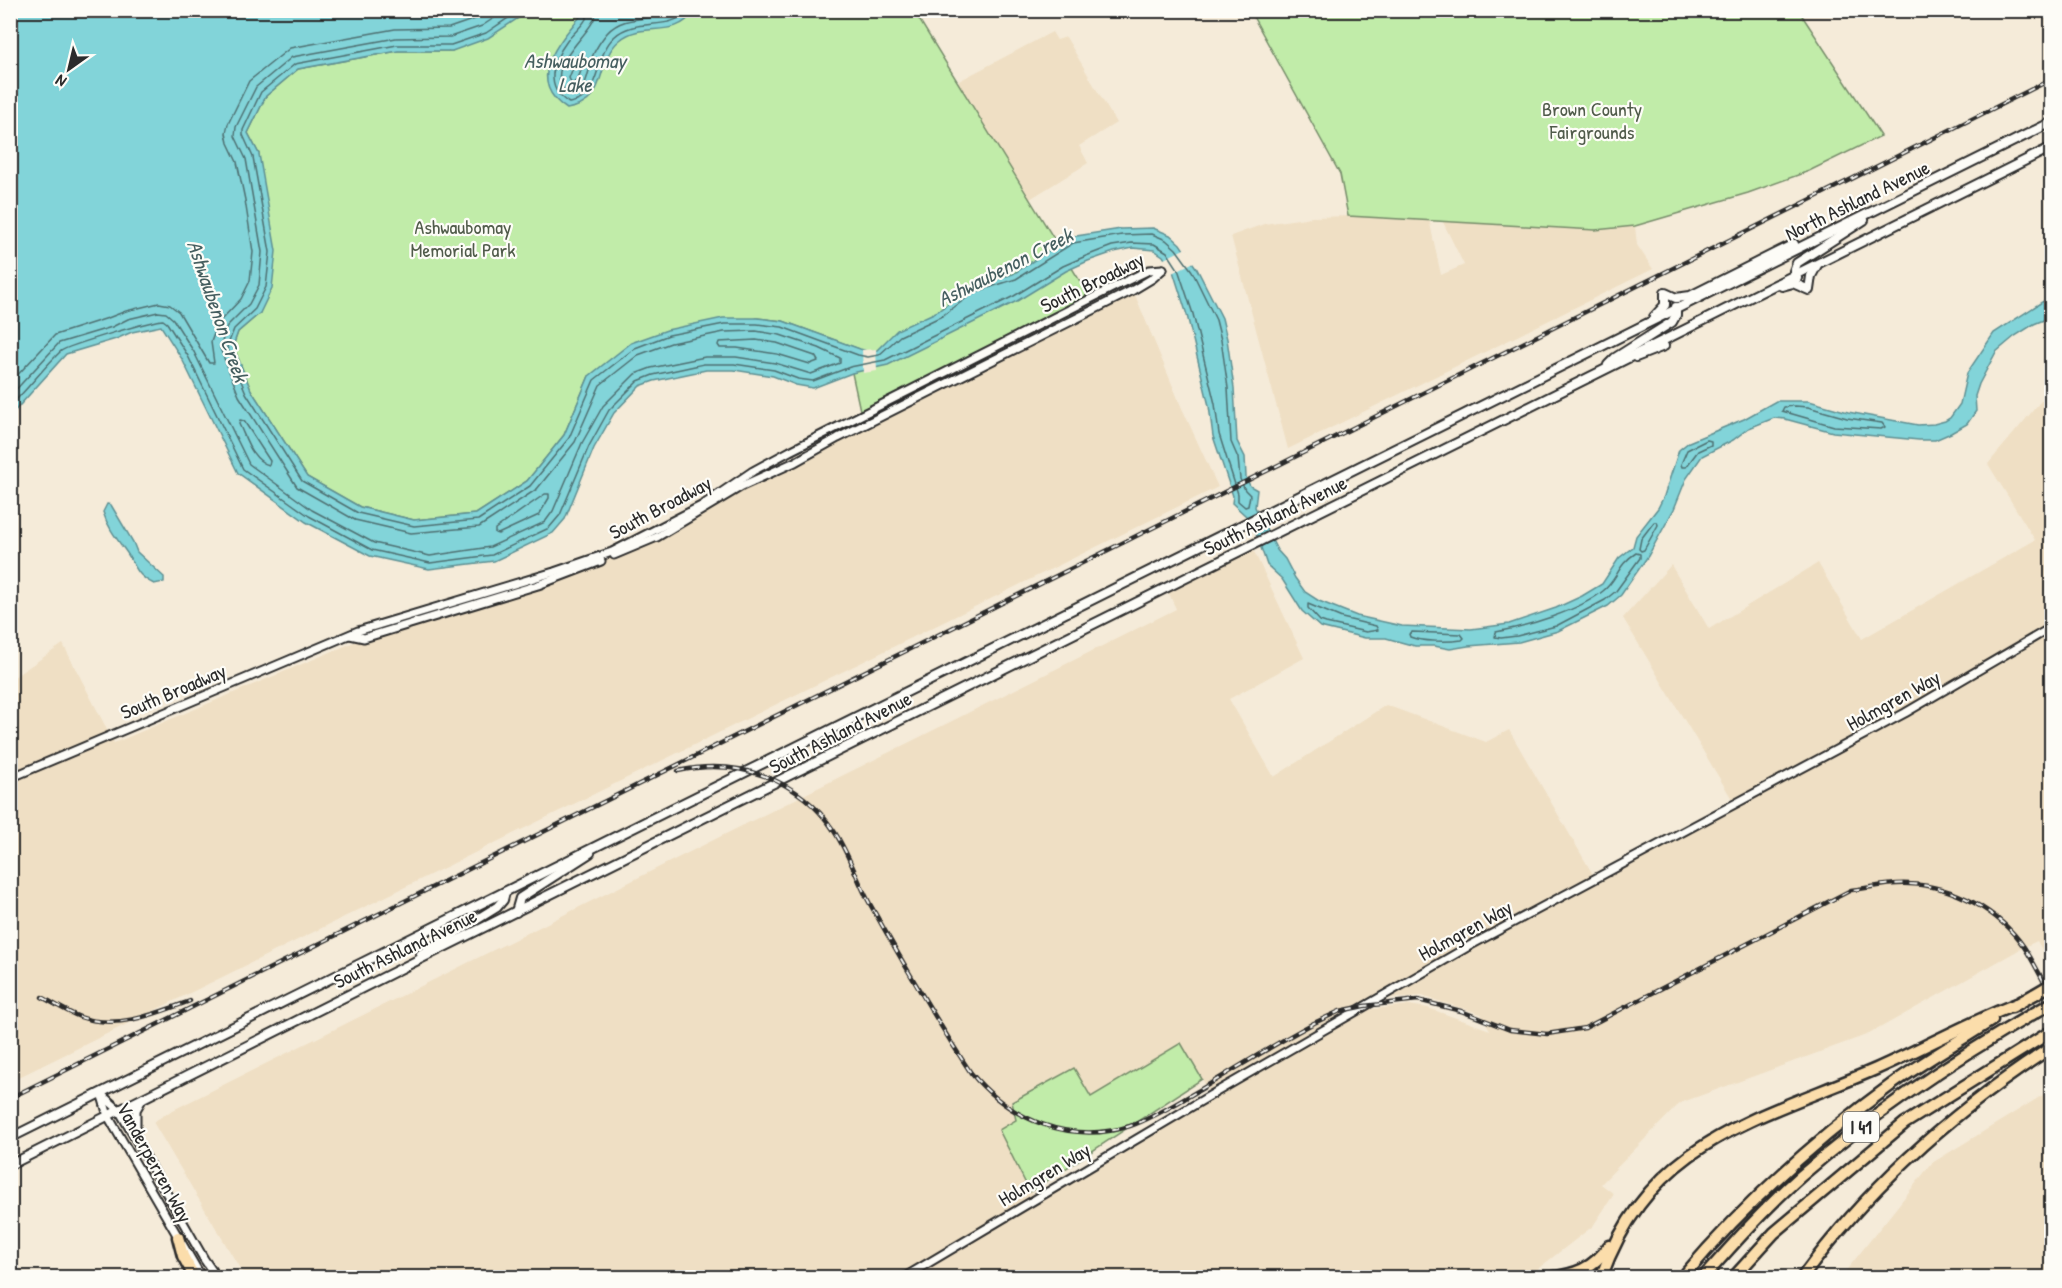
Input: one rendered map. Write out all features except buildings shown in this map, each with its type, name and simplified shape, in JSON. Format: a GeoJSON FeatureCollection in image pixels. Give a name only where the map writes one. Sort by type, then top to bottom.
{"type":"FeatureCollection","features":[{"type":"Feature","properties":{"kind":"highway"},"geometry":{"type":"LineString","coordinates":[[1682,1278],[1751,1202],[1841,1122],[1919,1066],[2052,984]]}},
{"type":"Feature","properties":{"kind":"highway"},"geometry":{"type":"LineString","coordinates":[[1548,1278],[1570,1275],[1587,1268],[1602,1255],[1658,1182],[1684,1158],[1714,1138],[1878,1068],[1968,1024],[2017,1004]]}},
{"type":"Feature","properties":{"kind":"highway","name":"I 41"},"geometry":{"type":"LineString","coordinates":[[1703,1278],[1733,1244],[1800,1178],[1839,1145],[1918,1085],[2048,1005]]}},
{"type":"Feature","properties":{"kind":"highway","name":"I 41"},"geometry":{"type":"LineString","coordinates":[[1733,1278],[1774,1233],[1905,1123],[2052,1031]]}},
{"type":"Feature","properties":{"kind":"highway"},"geometry":{"type":"LineString","coordinates":[[1803,1277],[1877,1186],[1910,1155],[1971,1103],[2052,1047]]}},
{"type":"Feature","properties":{"kind":"highway"},"geometry":{"type":"LineString","coordinates":[[1601,1278],[1622,1229]]}},
{"type":"Feature","properties":{"kind":"highway"},"geometry":{"type":"LineString","coordinates":[[178,1237],[183,1256],[195,1278]]}},
{"type":"Feature","properties":{"kind":"main road","name":"North Ashland Avenue"},"geometry":{"type":"LineString","coordinates":[[1677,308],[2052,122]]}},
{"type":"Feature","properties":{"kind":"main road","name":"North Ashland Avenue"},"geometry":{"type":"LineString","coordinates":[[1685,330],[2052,147]]}},
{"type":"Feature","properties":{"kind":"main road"},"geometry":{"type":"LineString","coordinates":[[1802,286],[1794,267],[1803,258],[1879,208]]}},
{"type":"Feature","properties":{"kind":"main road"},"geometry":{"type":"LineString","coordinates":[[1646,323],[1663,308],[1665,293],[1672,297],[1690,296],[1815,234],[1820,237]]}},
{"type":"Feature","properties":{"kind":"main road"},"geometry":{"type":"LineString","coordinates":[[1622,360],[1647,354],[1785,285],[1793,283],[1809,290],[1811,276],[1818,264]]}},
{"type":"Feature","properties":{"kind":"main road"},"geometry":{"type":"LineString","coordinates":[[1605,369],[1615,358],[1670,324],[1677,308],[1672,297]]}},
{"type":"Feature","properties":{"kind":"main road","name":"South Ashland Avenue"},"geometry":{"type":"LineString","coordinates":[[10,1138],[1677,308]]}},
{"type":"Feature","properties":{"kind":"main road","name":"South Ashland Avenue"},"geometry":{"type":"LineString","coordinates":[[10,1165],[1685,330]]}},
{"type":"Feature","properties":{"kind":"main road"},"geometry":{"type":"LineString","coordinates":[[516,912],[520,898],[585,858],[597,846]]}},
{"type":"Feature","properties":{"kind":"main road"},"geometry":{"type":"LineString","coordinates":[[400,969],[498,907],[505,892]]}},
{"type":"Feature","properties":{"kind":"street","name":"South Broadway"},"geometry":{"type":"LineString","coordinates":[[10,778],[358,631],[554,572],[612,552],[703,505],[753,471],[790,451],[1118,285],[1149,270],[1163,269],[1133,290],[838,438],[795,462],[742,486],[649,541],[576,572],[538,585],[364,638],[350,635]]}},
{"type":"Feature","properties":{"kind":"street","name":"Holmgren Way"},"geometry":{"type":"LineString","coordinates":[[903,1278],[1211,1095],[1471,945],[1905,713],[2052,627]]}},
{"type":"Feature","properties":{"kind":"street","name":"Vanderperren Way"},"geometry":{"type":"LineString","coordinates":[[101,1094],[119,1110],[217,1278]]}},
{"type":"Feature","properties":{"kind":"street","name":"Vanderperren Way"},"geometry":{"type":"LineString","coordinates":[[101,1094],[108,1116],[202,1278]]}},
{"type":"Feature","properties":{"kind":"street"},"geometry":{"type":"LineString","coordinates":[[136,1139],[136,1110],[143,1098]]}},
{"type":"Feature","properties":{"kind":"shaded area"},"geometry":{"type":"Polygon","coordinates":[[[1052,32],[1057,40],[1066,37],[1116,123],[1079,146],[1088,163],[1030,199],[957,82],[1052,32]]]}},
{"type":"Feature","properties":{"kind":"shaded area"},"geometry":{"type":"Polygon","coordinates":[[[1312,217],[1429,219],[1441,275],[1464,265],[1442,220],[1595,230],[1635,226],[1637,245],[1653,269],[1288,449],[1231,236],[1264,224],[1312,217]]]}},
{"type":"Feature","properties":{"kind":"shaded area"},"geometry":{"type":"Polygon","coordinates":[[[1133,290],[1181,406],[1218,487],[11,1081],[11,679],[63,644],[114,743],[364,638],[597,562],[628,549],[742,486],[1133,290]]]}},
{"type":"Feature","properties":{"kind":"shaded area"},"geometry":{"type":"Polygon","coordinates":[[[2051,389],[2051,958],[2048,960],[2037,941],[1869,1034],[1680,1103],[1601,1184],[1614,1194],[1593,1226],[1535,1271],[1512,1278],[245,1277],[153,1122],[1176,609],[1166,587],[1251,545],[1304,658],[1229,699],[1274,777],[1386,705],[1486,742],[1509,730],[1595,878],[1735,804],[1623,618],[1671,565],[1709,629],[1818,563],[1862,639],[2035,540],[1988,464],[2051,389]],[[1422,996],[1376,999],[1356,1011],[1409,1005],[1428,1008],[1490,1030],[1481,1014],[1422,996]],[[1181,1043],[1091,1097],[1074,1068],[1016,1120],[999,1130],[1035,1199],[1211,1094],[1181,1043]]]}},
{"type":"Feature","properties":{"kind":"shaded area"},"geometry":{"type":"Polygon","coordinates":[[[2051,1090],[2051,1277],[1841,1277],[1932,1163],[2051,1090]]]}},
{"type":"Feature","properties":{"kind":"green space","name":"Ashwaubomay Memorial Park"},"geometry":{"type":"Polygon","coordinates":[[[529,11],[914,11],[1091,299],[861,415],[852,373],[859,349],[783,321],[757,318],[589,376],[564,435],[527,481],[476,514],[414,520],[360,507],[307,477],[251,390],[233,346],[238,332],[260,313],[259,154],[248,133],[266,96],[298,69],[398,51],[452,51],[529,11]]]}},
{"type":"Feature","properties":{"kind":"green space","name":"Brown County Fairgrounds"},"geometry":{"type":"Polygon","coordinates":[[[1250,11],[1799,11],[1881,136],[1809,171],[1748,193],[1635,226],[1595,230],[1348,216],[1340,174],[1250,11]]]}},
{"type":"Feature","properties":{"kind":"green space"},"geometry":{"type":"Polygon","coordinates":[[[1181,1043],[1202,1079],[1030,1192],[999,1130],[1016,1120],[1012,1102],[1074,1068],[1091,1097],[1181,1043]]]}},
{"type":"Feature","properties":{"kind":"water","name":"Ashwaubenon Creek"},"geometry":{"type":"Polygon","coordinates":[[[11,11],[529,11],[488,38],[452,51],[398,51],[298,69],[266,96],[248,133],[259,154],[276,251],[272,288],[260,313],[238,332],[233,346],[251,390],[307,477],[360,507],[414,520],[476,514],[527,481],[564,435],[589,376],[631,343],[667,330],[723,318],[757,318],[783,321],[860,349],[877,350],[897,330],[938,311],[972,286],[1013,274],[1070,237],[1121,229],[1153,228],[1170,235],[1180,244],[1197,269],[1222,318],[1234,388],[1237,441],[1245,457],[1246,477],[1250,486],[1257,490],[1255,507],[1277,550],[1305,592],[1319,601],[1357,616],[1402,626],[1471,629],[1509,624],[1556,608],[1602,584],[1619,558],[1633,547],[1636,536],[1658,508],[1679,450],[1689,442],[1744,419],[1776,401],[1809,401],[1848,412],[1918,425],[1945,421],[1960,404],[1967,373],[1994,333],[2051,298],[2051,317],[2015,336],[1996,352],[1979,384],[1975,396],[1976,411],[1967,424],[1935,440],[1833,432],[1774,418],[1749,428],[1733,440],[1702,456],[1686,479],[1674,509],[1648,556],[1621,595],[1608,606],[1558,631],[1519,642],[1450,649],[1415,646],[1386,638],[1365,638],[1320,627],[1302,611],[1282,579],[1267,565],[1257,536],[1246,516],[1232,503],[1233,496],[1213,436],[1209,406],[1187,315],[1173,271],[1163,256],[1154,250],[1133,248],[1114,252],[1066,271],[1017,301],[888,365],[852,373],[813,388],[796,385],[773,376],[734,370],[706,370],[640,386],[614,413],[594,448],[565,519],[553,533],[494,561],[429,569],[370,556],[306,522],[238,473],[182,359],[161,326],[132,332],[66,354],[11,415],[11,11]]]}},
{"type":"Feature","properties":{"kind":"water","name":"Ashwaubomay Lake"},"geometry":{"type":"Polygon","coordinates":[[[585,11],[694,11],[678,25],[639,31],[620,40],[612,49],[596,90],[590,98],[581,105],[567,109],[554,98],[548,86],[547,73],[550,60],[557,47],[585,11]]]}},
{"type":"Feature","properties":{"kind":"water"},"geometry":{"type":"Polygon","coordinates":[[[107,504],[111,505],[137,552],[164,577],[164,582],[154,584],[138,571],[107,523],[103,512],[107,504]]]}},
{"type":"Feature","properties":{"kind":"pier"},"geometry":{"type":"Polygon","coordinates":[[[1186,248],[1196,261],[1170,274],[1162,260],[1186,248]]]}},
{"type":"Feature","properties":{"kind":"pier"},"geometry":{"type":"Polygon","coordinates":[[[876,349],[877,371],[863,373],[862,350],[876,349]]]}},
{"type":"Feature","properties":{"kind":"railway"},"geometry":{"type":"LineString","coordinates":[[10,1098],[2052,79]]}},
{"type":"Feature","properties":{"kind":"railway"},"geometry":{"type":"LineString","coordinates":[[678,771],[722,767],[744,770],[785,785],[803,797],[834,831],[865,895],[971,1073],[1004,1104],[1043,1124],[1064,1130],[1108,1131],[1140,1122],[1314,1023],[1340,1011],[1364,1006],[1418,1000],[1461,1011],[1510,1030],[1547,1034],[1585,1028],[1851,890],[1880,886],[1895,884],[1927,886],[1959,895],[1989,912],[2002,922],[2024,947],[2052,996]]}},
{"type":"Feature","properties":{"kind":"railway"},"geometry":{"type":"LineString","coordinates":[[42,997],[80,1017],[108,1022],[136,1019],[190,1001]]}}]}
